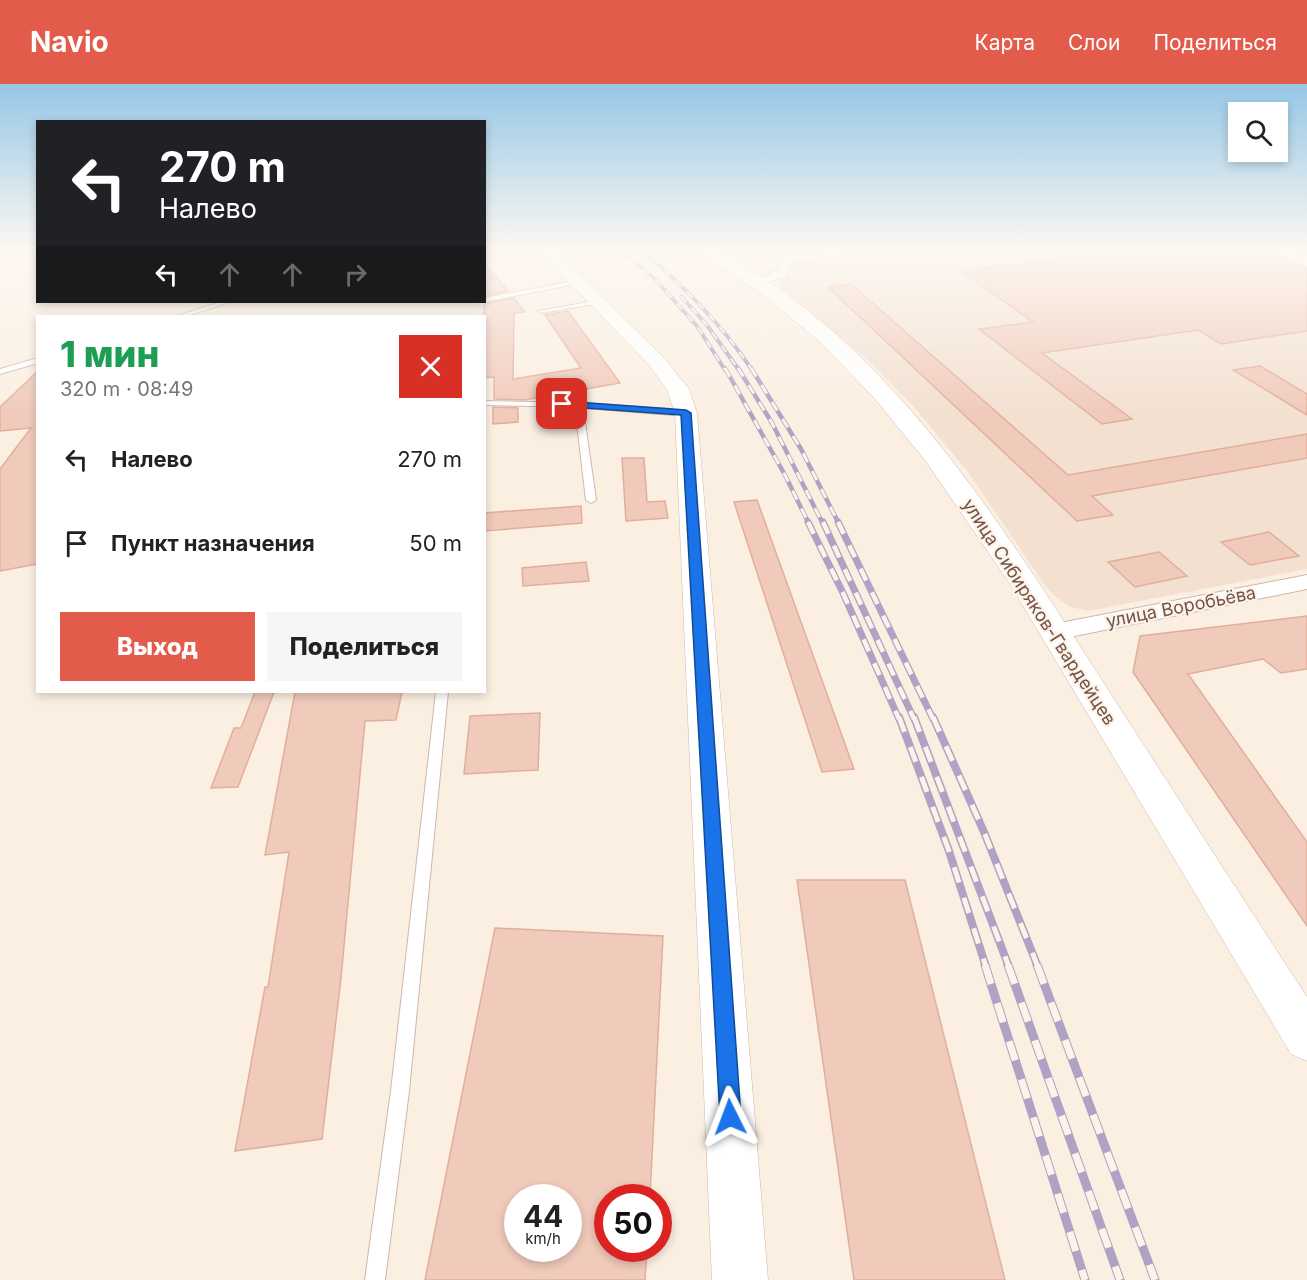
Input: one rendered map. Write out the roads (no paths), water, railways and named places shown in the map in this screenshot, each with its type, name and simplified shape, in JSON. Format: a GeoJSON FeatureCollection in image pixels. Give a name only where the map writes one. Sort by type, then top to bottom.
{"type":"FeatureCollection","features":[{"type":"Feature","properties":{"kind":"street"},"geometry":{"type":"LineString","coordinates":[[601,304],[657,362],[678,389],[686,413],[740,1280]]}},
{"type":"Feature","properties":{"kind":"street","name":"улица Сибиряков-Гвардейцев"},"geometry":{"type":"LineString","coordinates":[[785,304],[853,362],[896,408],[951,476],[1055,632],[1307,1038]]}},
{"type":"Feature","properties":{"kind":"street","name":"улица Воробьёва"},"geometry":{"type":"LineString","coordinates":[[1055,632],[1307,582]]}},
{"type":"Feature","properties":{"kind":"lane"},"geometry":{"type":"LineString","coordinates":[[184,315],[221,304]]}},
{"type":"Feature","properties":{"kind":"lane"},"geometry":{"type":"LineString","coordinates":[[542,311],[560,304]]}},
{"type":"Feature","properties":{"kind":"lane"},"geometry":{"type":"LineString","coordinates":[[0,372],[36,361]]}},
{"type":"Feature","properties":{"kind":"lane"},"geometry":{"type":"LineString","coordinates":[[486,403],[579,405],[686,413]]}},
{"type":"Feature","properties":{"kind":"lane"},"geometry":{"type":"LineString","coordinates":[[579,405],[591,500]]}},
{"type":"Feature","properties":{"kind":"lane"},"geometry":{"type":"LineString","coordinates":[[375,1280],[400,1091],[442,693]]}},
{"type":"Feature","properties":{"kind":"railway"},"geometry":{"type":"LineString","coordinates":[[677,304],[697,326],[725,370]]}},
{"type":"Feature","properties":{"kind":"railway"},"geometry":{"type":"LineString","coordinates":[[688,304],[706,324],[739,370]]}},
{"type":"Feature","properties":{"kind":"railway"},"geometry":{"type":"LineString","coordinates":[[699,304],[727,336],[752,370]]}},
{"type":"Feature","properties":{"kind":"railway"},"geometry":{"type":"LineString","coordinates":[[725,368],[785,475],[809,524]]}},
{"type":"Feature","properties":{"kind":"railway"},"geometry":{"type":"LineString","coordinates":[[738,368],[772,423],[823,524]]}},
{"type":"Feature","properties":{"kind":"railway"},"geometry":{"type":"LineString","coordinates":[[751,368],[801,449],[838,523]]}},
{"type":"Feature","properties":{"kind":"railway"},"geometry":{"type":"LineString","coordinates":[[808,522],[843,593],[899,719]]}},
{"type":"Feature","properties":{"kind":"railway"},"geometry":{"type":"LineString","coordinates":[[823,522],[914,719]]}},
{"type":"Feature","properties":{"kind":"railway"},"geometry":{"type":"LineString","coordinates":[[838,523],[933,719]]}},
{"type":"Feature","properties":{"kind":"railway"},"geometry":{"type":"LineString","coordinates":[[899,717],[949,851],[986,967]]}},
{"type":"Feature","properties":{"kind":"railway"},"geometry":{"type":"LineString","coordinates":[[914,717],[1009,967]]}},
{"type":"Feature","properties":{"kind":"railway"},"geometry":{"type":"LineString","coordinates":[[933,717],[984,832],[1038,967]]}},
{"type":"Feature","properties":{"kind":"railway"},"geometry":{"type":"LineString","coordinates":[[985,965],[1085,1280]]}},
{"type":"Feature","properties":{"kind":"railway"},"geometry":{"type":"LineString","coordinates":[[1008,965],[1120,1280]]}},
{"type":"Feature","properties":{"kind":"railway"},"geometry":{"type":"LineString","coordinates":[[1037,965],[1155,1280]]}}]}
